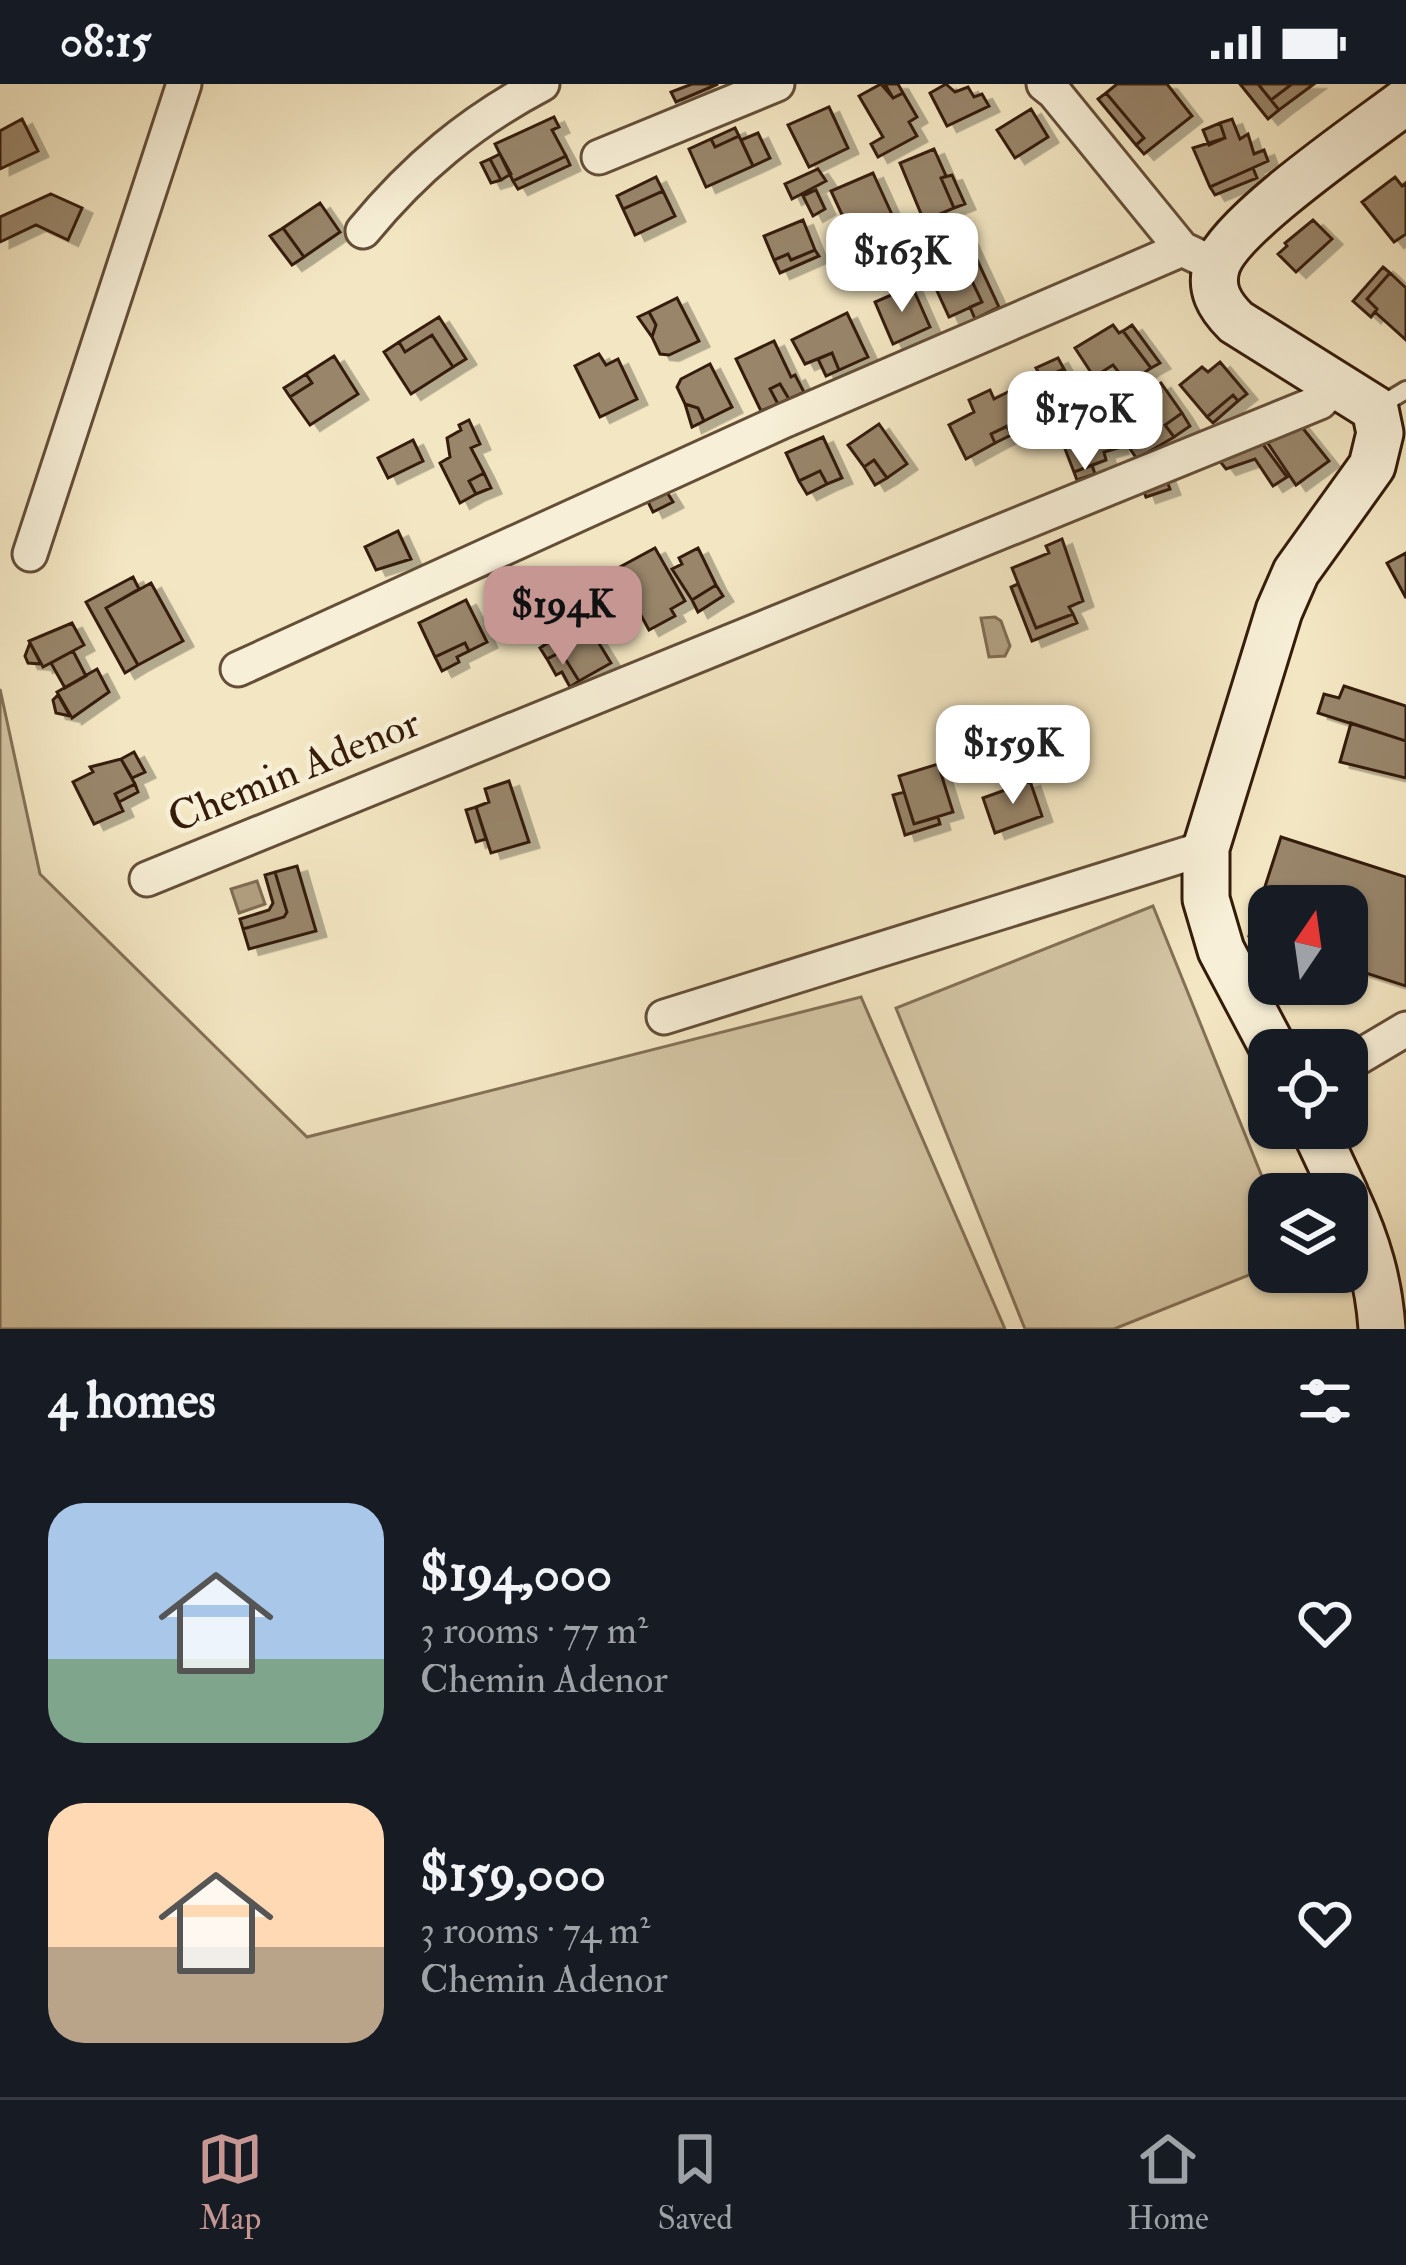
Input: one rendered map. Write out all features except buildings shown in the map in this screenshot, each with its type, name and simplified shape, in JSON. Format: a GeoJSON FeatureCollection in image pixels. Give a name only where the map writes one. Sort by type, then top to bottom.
{"type":"FeatureCollection","features":[{"type":"Feature","properties":{"kind":"main road"},"geometry":{"type":"LineString","coordinates":[[1263,1029],[1221,950],[1207,899],[1206,848],[1279,611],[1296,572],[1372,466],[1390,399],[1336,385],[1236,322],[1221,306],[1199,257],[1406,101]]}},
{"type":"Feature","properties":{"kind":"main road"},"geometry":{"type":"LineString","coordinates":[[1368,1250],[1380,1289],[1382,1329]]}},
{"type":"Feature","properties":{"kind":"street"},"geometry":{"type":"LineString","coordinates":[[30,554],[184,84]]}},
{"type":"Feature","properties":{"kind":"street"},"geometry":{"type":"LineString","coordinates":[[363,231],[404,182],[461,134],[542,84]]}},
{"type":"Feature","properties":{"kind":"street"},"geometry":{"type":"LineString","coordinates":[[599,157],[776,84]]}},
{"type":"Feature","properties":{"kind":"street"},"geometry":{"type":"LineString","coordinates":[[238,669],[783,421],[1199,257],[1044,84]]}},
{"type":"Feature","properties":{"kind":"street","name":"Chemin Adenor"},"geometry":{"type":"LineString","coordinates":[[147,879],[1320,402],[1336,385]]}},
{"type":"Feature","properties":{"kind":"street"},"geometry":{"type":"LineString","coordinates":[[664,1017],[1206,848]]}},
{"type":"Feature","properties":{"kind":"street"},"geometry":{"type":"LineString","coordinates":[[1368,1052],[1406,1029]]}},
{"type":"Feature","properties":{"kind":"shaded area"},"geometry":{"type":"Polygon","coordinates":[[[995,617],[1010,646],[1005,656],[989,657],[981,618],[995,617]]]}},
{"type":"Feature","properties":{"kind":"shaded area"},"geometry":{"type":"Polygon","coordinates":[[[0,689],[40,874],[307,1137],[861,997],[1005,1329],[0,1329],[0,689]]]}},
{"type":"Feature","properties":{"kind":"shaded area"},"geometry":{"type":"Polygon","coordinates":[[[257,881],[265,904],[239,913],[231,889],[257,881]]]}},
{"type":"Feature","properties":{"kind":"shaded area"},"geometry":{"type":"Polygon","coordinates":[[[1153,906],[1261,1173],[1248,1173],[1248,1275],[1114,1329],[1025,1329],[896,1008],[1153,906]]]}}]}
